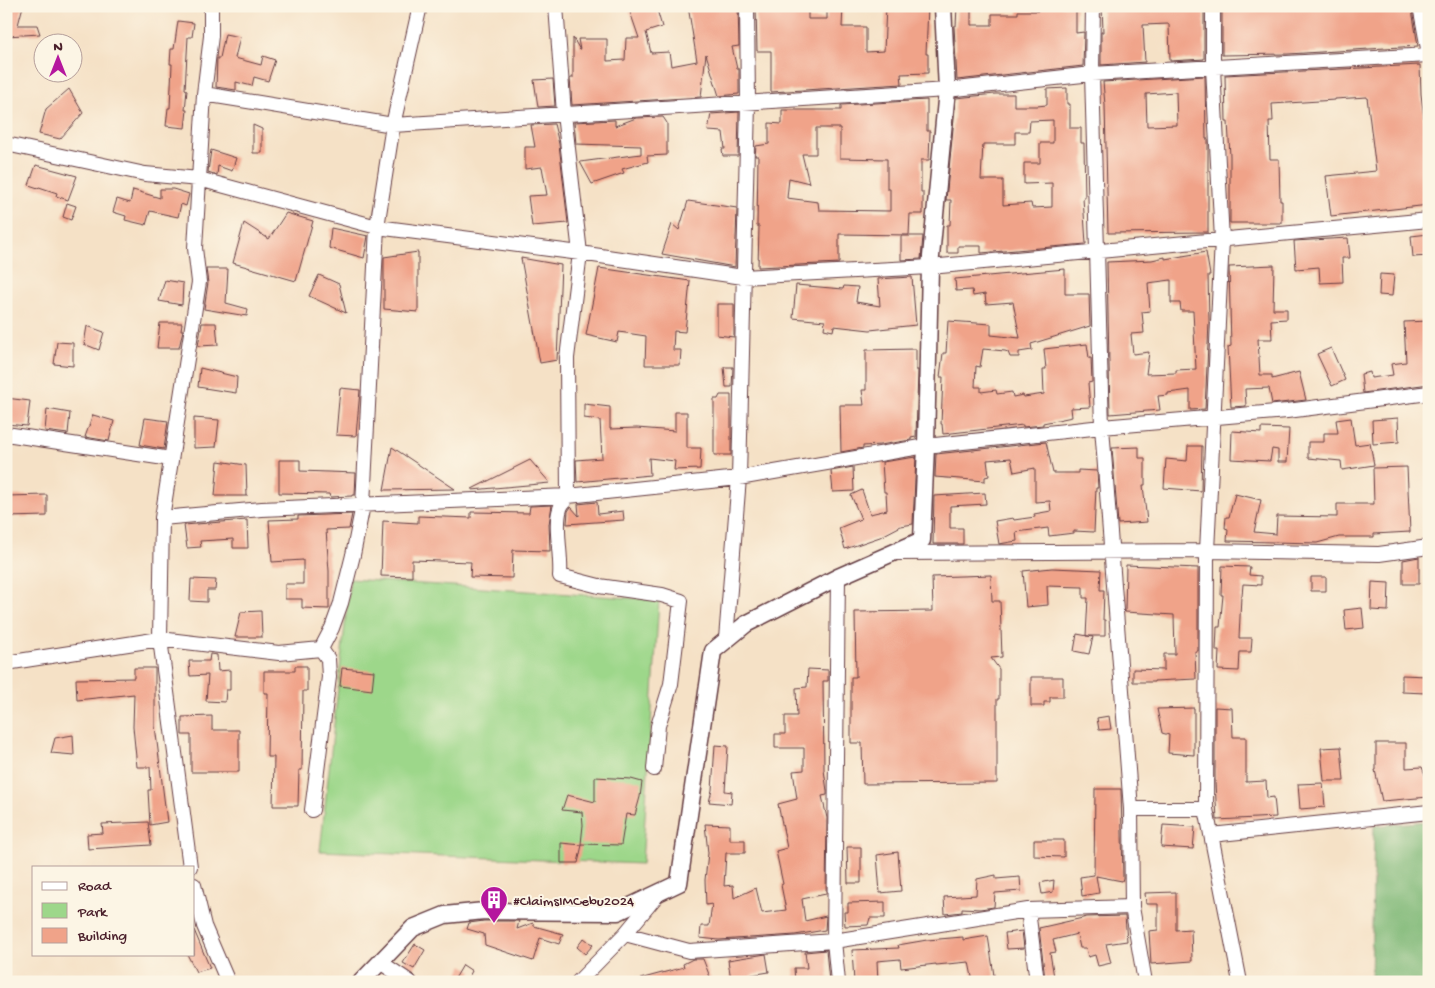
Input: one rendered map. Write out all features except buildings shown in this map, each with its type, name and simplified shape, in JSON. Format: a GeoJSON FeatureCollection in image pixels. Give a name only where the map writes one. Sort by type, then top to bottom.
{"type":"FeatureCollection","features":[{"type":"Feature","properties":{"kind":"street"},"geometry":{"type":"LineString","coordinates":[[190,866],[160,639],[162,518],[199,282],[195,248],[204,94],[211,36],[211,6]]}},
{"type":"Feature","properties":{"kind":"street"},"geometry":{"type":"LineString","coordinates":[[321,649],[332,628],[341,603],[363,504],[377,227],[393,125],[420,6]]}},
{"type":"Feature","properties":{"kind":"street"},"geometry":{"type":"LineString","coordinates":[[556,6],[564,114],[580,253],[567,358],[568,496],[560,509],[558,531],[560,576],[599,586],[662,595],[681,602],[671,684],[658,726],[654,769]]}},
{"type":"Feature","properties":{"kind":"street"},"geometry":{"type":"LineString","coordinates":[[726,639],[739,478],[748,103],[747,6]]}},
{"type":"Feature","properties":{"kind":"street"},"geometry":{"type":"LineString","coordinates":[[361,982],[413,928],[446,915],[484,911],[618,912],[680,883],[713,651],[746,624],[838,576],[922,540],[930,267],[947,90],[943,6]]}},
{"type":"Feature","properties":{"kind":"street"},"geometry":{"type":"LineString","coordinates":[[1093,6],[1092,74],[1102,427],[1131,809],[1132,907],[1145,982]]}},
{"type":"Feature","properties":{"kind":"street"},"geometry":{"type":"LineString","coordinates":[[1213,6],[1222,240],[1207,551],[1206,809],[1240,982]]}},
{"type":"Feature","properties":{"kind":"street"},"geometry":{"type":"LineString","coordinates":[[204,94],[393,125],[947,90],[1092,74],[1429,55],[1420,6]]}},
{"type":"Feature","properties":{"kind":"street"},"geometry":{"type":"LineString","coordinates":[[6,144],[145,174],[198,180],[377,227],[580,253],[743,277],[930,267],[1429,220]]}},
{"type":"Feature","properties":{"kind":"street"},"geometry":{"type":"LineString","coordinates":[[162,518],[262,509],[568,496],[739,478],[926,446],[1102,427],[1214,419],[1429,393]]}},
{"type":"Feature","properties":{"kind":"street"},"geometry":{"type":"LineString","coordinates":[[6,434],[171,459]]}},
{"type":"Feature","properties":{"kind":"street"},"geometry":{"type":"LineString","coordinates":[[894,553],[1207,551],[1379,554],[1429,547]]}},
{"type":"Feature","properties":{"kind":"street"},"geometry":{"type":"LineString","coordinates":[[838,576],[834,941],[838,982]]}},
{"type":"Feature","properties":{"kind":"street"},"geometry":{"type":"LineString","coordinates":[[6,663],[160,639],[279,652],[321,649]]}},
{"type":"Feature","properties":{"kind":"street"},"geometry":{"type":"LineString","coordinates":[[312,810],[329,677],[328,659],[321,649]]}},
{"type":"Feature","properties":{"kind":"street"},"geometry":{"type":"LineString","coordinates":[[1131,809],[1206,809]]}},
{"type":"Feature","properties":{"kind":"street"},"geometry":{"type":"LineString","coordinates":[[1211,835],[1429,812]]}},
{"type":"Feature","properties":{"kind":"street"},"geometry":{"type":"LineString","coordinates":[[195,889],[204,926],[228,982]]}},
{"type":"Feature","properties":{"kind":"street"},"geometry":{"type":"LineString","coordinates":[[578,982],[624,934],[658,894]]}},
{"type":"Feature","properties":{"kind":"street"},"geometry":{"type":"LineString","coordinates":[[624,934],[690,951],[834,941],[1028,910],[1132,907]]}},
{"type":"Feature","properties":{"kind":"street"},"geometry":{"type":"LineString","coordinates":[[1028,910],[1037,982]]}},
{"type":"Feature","properties":{"kind":"street"},"geometry":{"type":"LineString","coordinates":[[380,962],[410,982]]}},
{"type":"Feature","properties":{"kind":"green space"},"geometry":{"type":"Polygon","coordinates":[[[350,579],[659,600],[642,864],[320,851],[350,579]]]}},
{"type":"Feature","properties":{"kind":"green space"},"geometry":{"type":"Polygon","coordinates":[[[1429,821],[1429,982],[1371,982],[1374,826],[1429,821]]]}},
{"type":"Feature","properties":{"kind":"place","name":"#ClaimsIMCebu2024"},"geometry":{"type":"Point","coordinates":[494,924]}}]}
